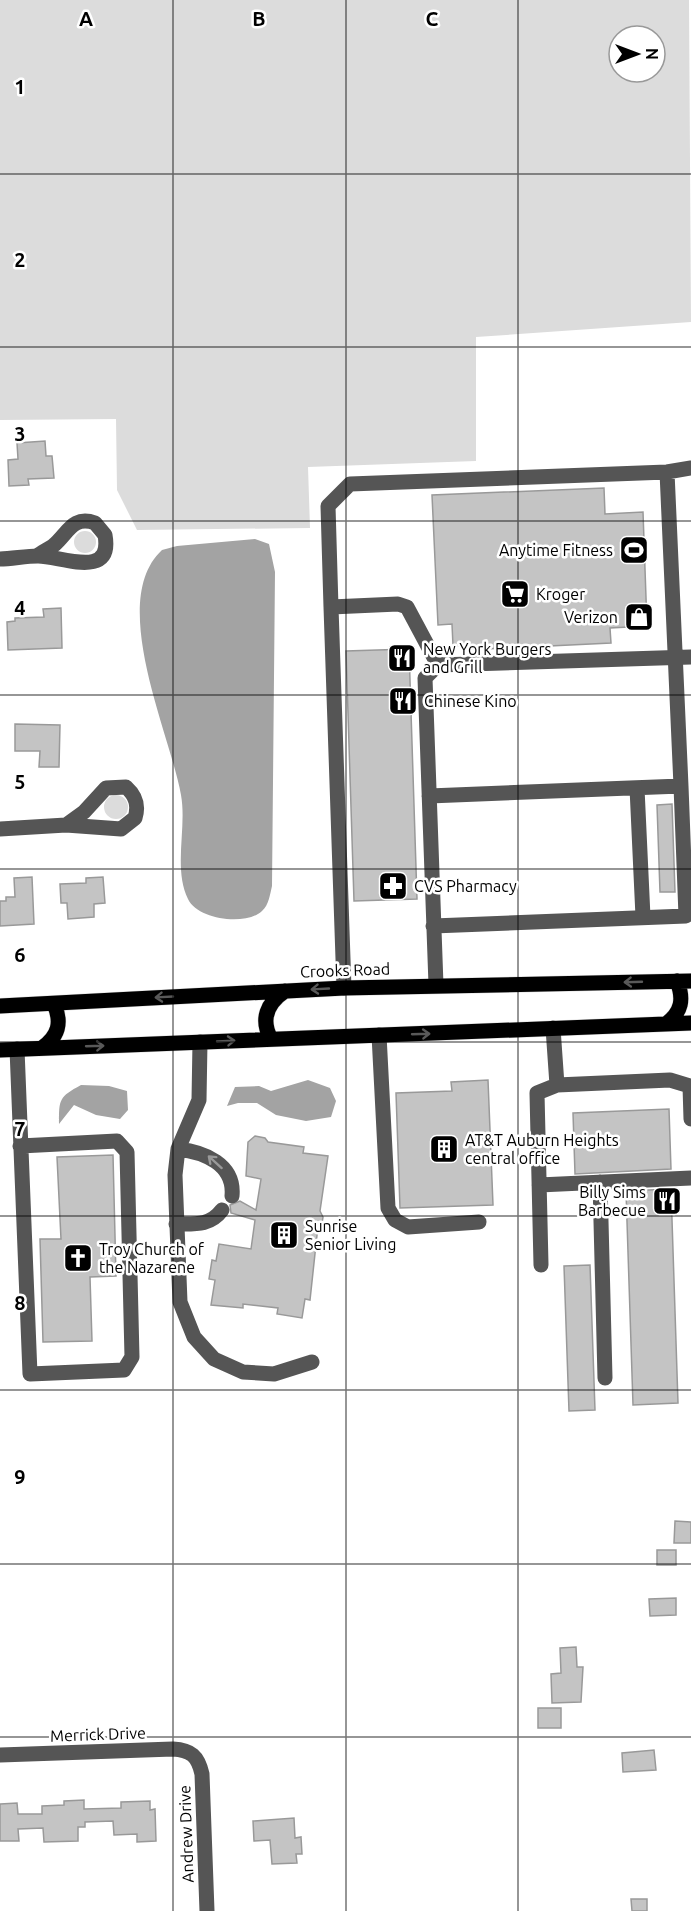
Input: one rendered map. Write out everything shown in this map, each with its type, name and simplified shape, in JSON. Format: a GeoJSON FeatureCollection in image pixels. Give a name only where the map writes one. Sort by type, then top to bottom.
{"type":"FeatureCollection","features":[{"type":"Feature","properties":{"kind":"main road","name":"Crooks Road"},"geometry":{"type":"LineString","coordinates":[[0,1006],[344,988],[684,981]]}},
{"type":"Feature","properties":{"kind":"main road"},"geometry":{"type":"LineString","coordinates":[[666,1024],[675,1018],[680,1009],[684,981]]}},
{"type":"Feature","properties":{"kind":"main road"},"geometry":{"type":"LineString","coordinates":[[271,1039],[267,1031],[266,1014],[269,1005],[285,991]]}},
{"type":"Feature","properties":{"kind":"main road"},"geometry":{"type":"LineString","coordinates":[[42,1048],[52,1041],[57,1032],[59,1021],[54,1004]]}},
{"type":"Feature","properties":{"kind":"main road"},"geometry":{"type":"LineString","coordinates":[[0,1050],[691,1023]]}},
{"type":"Feature","properties":{"kind":"street"},"geometry":{"type":"LineString","coordinates":[[344,988],[328,506],[350,484],[667,472],[691,468]]}},
{"type":"Feature","properties":{"kind":"street"},"geometry":{"type":"LineString","coordinates":[[433,926],[686,916],[667,472]]}},
{"type":"Feature","properties":{"kind":"street"},"geometry":{"type":"LineString","coordinates":[[0,559],[37,556]]}},
{"type":"Feature","properties":{"kind":"street"},"geometry":{"type":"LineString","coordinates":[[331,607],[398,604],[407,607],[438,664]]}},
{"type":"Feature","properties":{"kind":"street"},"geometry":{"type":"LineString","coordinates":[[436,985],[425,678],[438,664],[691,657]]}},
{"type":"Feature","properties":{"kind":"street"},"geometry":{"type":"LineString","coordinates":[[429,796],[681,786]]}},
{"type":"Feature","properties":{"kind":"street"},"geometry":{"type":"LineString","coordinates":[[637,788],[643,917]]}},
{"type":"Feature","properties":{"kind":"street"},"geometry":{"type":"LineString","coordinates":[[0,829],[66,825]]}},
{"type":"Feature","properties":{"kind":"street"},"geometry":{"type":"LineString","coordinates":[[554,1028],[557,1085]]}},
{"type":"Feature","properties":{"kind":"street"},"geometry":{"type":"LineString","coordinates":[[380,1035],[388,1208],[395,1220],[408,1227],[479,1222]]}},
{"type":"Feature","properties":{"kind":"street"},"geometry":{"type":"LineString","coordinates":[[200,1042],[199,1100],[178,1149],[175,1175],[180,1302],[194,1337],[214,1359],[243,1372],[274,1374],[312,1362]]}},
{"type":"Feature","properties":{"kind":"street"},"geometry":{"type":"LineString","coordinates":[[17,1049],[20,1146],[30,1374],[124,1370],[132,1357],[127,1152],[117,1141],[20,1146]]}},
{"type":"Feature","properties":{"kind":"street"},"geometry":{"type":"LineString","coordinates":[[541,1265],[537,1093],[557,1085],[670,1080],[690,1086],[691,1119]]}},
{"type":"Feature","properties":{"kind":"street"},"geometry":{"type":"LineString","coordinates":[[178,1149],[198,1151],[212,1157],[229,1175],[233,1185],[232,1196]]}},
{"type":"Feature","properties":{"kind":"street"},"geometry":{"type":"LineString","coordinates":[[539,1185],[691,1178]]}},
{"type":"Feature","properties":{"kind":"street"},"geometry":{"type":"LineString","coordinates":[[600,1182],[605,1378]]}},
{"type":"Feature","properties":{"kind":"street"},"geometry":{"type":"LineString","coordinates":[[176,1224],[207,1223],[216,1219],[222,1210]]}},
{"type":"Feature","properties":{"kind":"street","name":"Merrick Drive"},"geometry":{"type":"LineString","coordinates":[[0,1755],[183,1749],[196,1756]]}},
{"type":"Feature","properties":{"kind":"street","name":"Andrew Drive"},"geometry":{"type":"LineString","coordinates":[[196,1756],[202,1774],[207,1911]]}},
{"type":"Feature","properties":{"kind":"shaded area"},"geometry":{"type":"Polygon","coordinates":[[[0,0],[689,0],[691,322],[476,337],[476,461],[308,467],[310,528],[137,530],[117,490],[116,419],[0,420],[0,0]]]}},
{"type":"Feature","properties":{"kind":"shaded area"},"geometry":{"type":"Polygon","coordinates":[[[81,531],[89,531],[96,538],[96,546],[89,553],[81,553],[74,546],[74,538],[81,531]]]}},
{"type":"Feature","properties":{"kind":"shaded area"},"geometry":{"type":"Polygon","coordinates":[[[255,539],[269,544],[275,572],[272,886],[268,903],[262,911],[255,916],[234,919],[202,912],[193,906],[184,887],[181,874],[183,821],[181,795],[147,668],[141,634],[140,601],[147,573],[162,550],[177,546],[255,539]]]}},
{"type":"Feature","properties":{"kind":"shaded area"},"geometry":{"type":"Polygon","coordinates":[[[116,795],[124,799],[128,807],[124,815],[116,819],[108,815],[104,807],[108,799],[116,795]]]}},
{"type":"Feature","properties":{"kind":"shaded area"},"geometry":{"type":"Polygon","coordinates":[[[308,1080],[330,1088],[336,1101],[331,1117],[306,1121],[276,1115],[257,1103],[238,1103],[227,1106],[235,1087],[259,1086],[271,1091],[308,1080]]]}},
{"type":"Feature","properties":{"kind":"shaded area"},"geometry":{"type":"Polygon","coordinates":[[[81,1085],[109,1086],[127,1091],[128,1110],[120,1119],[96,1115],[74,1105],[59,1124],[59,1109],[64,1096],[81,1085]]]}},
{"type":"Feature","properties":{"kind":"building"},"geometry":{"type":"Polygon","coordinates":[[[45,441],[46,456],[52,456],[54,478],[28,479],[29,485],[9,486],[8,460],[18,459],[17,443],[45,441]]]}},
{"type":"Feature","properties":{"kind":"building"},"geometry":{"type":"Polygon","coordinates":[[[604,488],[605,514],[643,512],[647,626],[610,628],[611,643],[485,649],[474,645],[453,646],[452,624],[438,625],[432,495],[604,488]]]}},
{"type":"Feature","properties":{"kind":"building"},"geometry":{"type":"Polygon","coordinates":[[[61,608],[62,648],[8,650],[7,622],[15,621],[15,618],[44,617],[43,609],[61,608]]]}},
{"type":"Feature","properties":{"kind":"building"},"geometry":{"type":"Polygon","coordinates":[[[409,649],[417,899],[354,901],[346,651],[409,649]]]}},
{"type":"Feature","properties":{"kind":"building"},"geometry":{"type":"Polygon","coordinates":[[[15,724],[60,725],[59,767],[39,767],[40,751],[15,751],[15,724]]]}},
{"type":"Feature","properties":{"kind":"building"},"geometry":{"type":"Polygon","coordinates":[[[672,804],[675,892],[660,892],[657,805],[672,804]]]}},
{"type":"Feature","properties":{"kind":"building"},"geometry":{"type":"Polygon","coordinates":[[[32,877],[34,924],[0,926],[0,901],[6,901],[6,897],[15,897],[14,878],[32,877]]]}},
{"type":"Feature","properties":{"kind":"building"},"geometry":{"type":"Polygon","coordinates":[[[103,877],[105,903],[94,904],[94,917],[68,919],[67,903],[61,903],[60,884],[86,883],[86,878],[103,877]]]}},
{"type":"Feature","properties":{"kind":"building","name":"AT&T Auburn Heights central office"},"geometry":{"type":"Polygon","coordinates":[[[488,1080],[493,1205],[400,1208],[396,1093],[452,1091],[451,1082],[488,1080]]]}},
{"type":"Feature","properties":{"kind":"building"},"geometry":{"type":"Polygon","coordinates":[[[669,1109],[671,1169],[575,1174],[573,1113],[669,1109]]]}},
{"type":"Feature","properties":{"kind":"building","name":"Sunrise Senior Living"},"geometry":{"type":"Polygon","coordinates":[[[255,1136],[265,1138],[268,1142],[304,1147],[303,1153],[328,1156],[320,1211],[323,1217],[322,1223],[318,1226],[310,1300],[305,1299],[302,1318],[277,1314],[278,1308],[243,1304],[243,1308],[211,1305],[215,1280],[209,1279],[212,1260],[216,1261],[219,1244],[251,1249],[255,1220],[231,1213],[230,1205],[240,1201],[256,1210],[261,1179],[246,1176],[248,1142],[255,1136]]]}},
{"type":"Feature","properties":{"kind":"building","name":"Troy Church of the Nazarene"},"geometry":{"type":"Polygon","coordinates":[[[113,1155],[116,1276],[90,1277],[92,1341],[43,1342],[40,1239],[61,1239],[57,1157],[113,1155]]]}},
{"type":"Feature","properties":{"kind":"building"},"geometry":{"type":"Polygon","coordinates":[[[671,1189],[678,1403],[633,1405],[626,1191],[671,1189]]]}},
{"type":"Feature","properties":{"kind":"building"},"geometry":{"type":"Polygon","coordinates":[[[590,1265],[595,1410],[569,1411],[564,1266],[590,1265]]]}},
{"type":"Feature","properties":{"kind":"building"},"geometry":{"type":"Polygon","coordinates":[[[675,1521],[691,1522],[691,1543],[674,1543],[675,1521]]]}},
{"type":"Feature","properties":{"kind":"building"},"geometry":{"type":"Polygon","coordinates":[[[657,1550],[676,1550],[676,1565],[657,1565],[657,1550]]]}},
{"type":"Feature","properties":{"kind":"building"},"geometry":{"type":"Polygon","coordinates":[[[676,1598],[676,1615],[650,1616],[649,1599],[676,1598]]]}},
{"type":"Feature","properties":{"kind":"building"},"geometry":{"type":"Polygon","coordinates":[[[576,1647],[577,1667],[583,1667],[581,1702],[552,1703],[551,1674],[561,1673],[560,1648],[576,1647]]]}},
{"type":"Feature","properties":{"kind":"building"},"geometry":{"type":"Polygon","coordinates":[[[538,1708],[561,1708],[561,1728],[538,1728],[538,1708]]]}},
{"type":"Feature","properties":{"kind":"building"},"geometry":{"type":"Polygon","coordinates":[[[654,1750],[656,1770],[623,1772],[622,1753],[654,1750]]]}},
{"type":"Feature","properties":{"kind":"building"},"geometry":{"type":"Polygon","coordinates":[[[84,1800],[84,1809],[121,1808],[121,1802],[150,1801],[150,1810],[155,1809],[156,1841],[137,1842],[137,1834],[114,1835],[113,1821],[85,1822],[85,1827],[78,1827],[78,1841],[44,1842],[43,1828],[18,1829],[19,1841],[0,1841],[0,1804],[17,1803],[18,1814],[42,1814],[42,1806],[64,1805],[64,1801],[84,1800]]]}},
{"type":"Feature","properties":{"kind":"building"},"geometry":{"type":"Polygon","coordinates":[[[294,1818],[295,1838],[301,1837],[302,1854],[296,1854],[297,1863],[272,1864],[270,1840],[254,1841],[253,1821],[294,1818]]]}},
{"type":"Feature","properties":{"kind":"building"},"geometry":{"type":"Polygon","coordinates":[[[631,1899],[647,1899],[647,1911],[632,1911],[631,1899]]]}},
{"type":"Feature","properties":{"kind":"place","name":"Anytime Fitness"},"geometry":{"type":"Point","coordinates":[634,550]}},
{"type":"Feature","properties":{"kind":"place","name":"Kroger"},"geometry":{"type":"Point","coordinates":[515,594]}},
{"type":"Feature","properties":{"kind":"place","name":"Verizon"},"geometry":{"type":"Point","coordinates":[639,617]}},
{"type":"Feature","properties":{"kind":"place","name":"New York Burgers and Grill"},"geometry":{"type":"Point","coordinates":[402,658]}},
{"type":"Feature","properties":{"kind":"place","name":"Chinese Kino"},"geometry":{"type":"Point","coordinates":[403,701]}},
{"type":"Feature","properties":{"kind":"place","name":"CVS Pharmacy"},"geometry":{"type":"Point","coordinates":[393,886]}},
{"type":"Feature","properties":{"kind":"place","name":"AT&T Auburn Heights central office"},"geometry":{"type":"Point","coordinates":[444,1149]}},
{"type":"Feature","properties":{"kind":"place","name":"Billy Sims Barbecue"},"geometry":{"type":"Point","coordinates":[667,1201]}},
{"type":"Feature","properties":{"kind":"place","name":"Sunrise Senior Living"},"geometry":{"type":"Point","coordinates":[284,1235]}},
{"type":"Feature","properties":{"kind":"place","name":"Troy Church of the Nazarene"},"geometry":{"type":"Point","coordinates":[78,1258]}}]}
